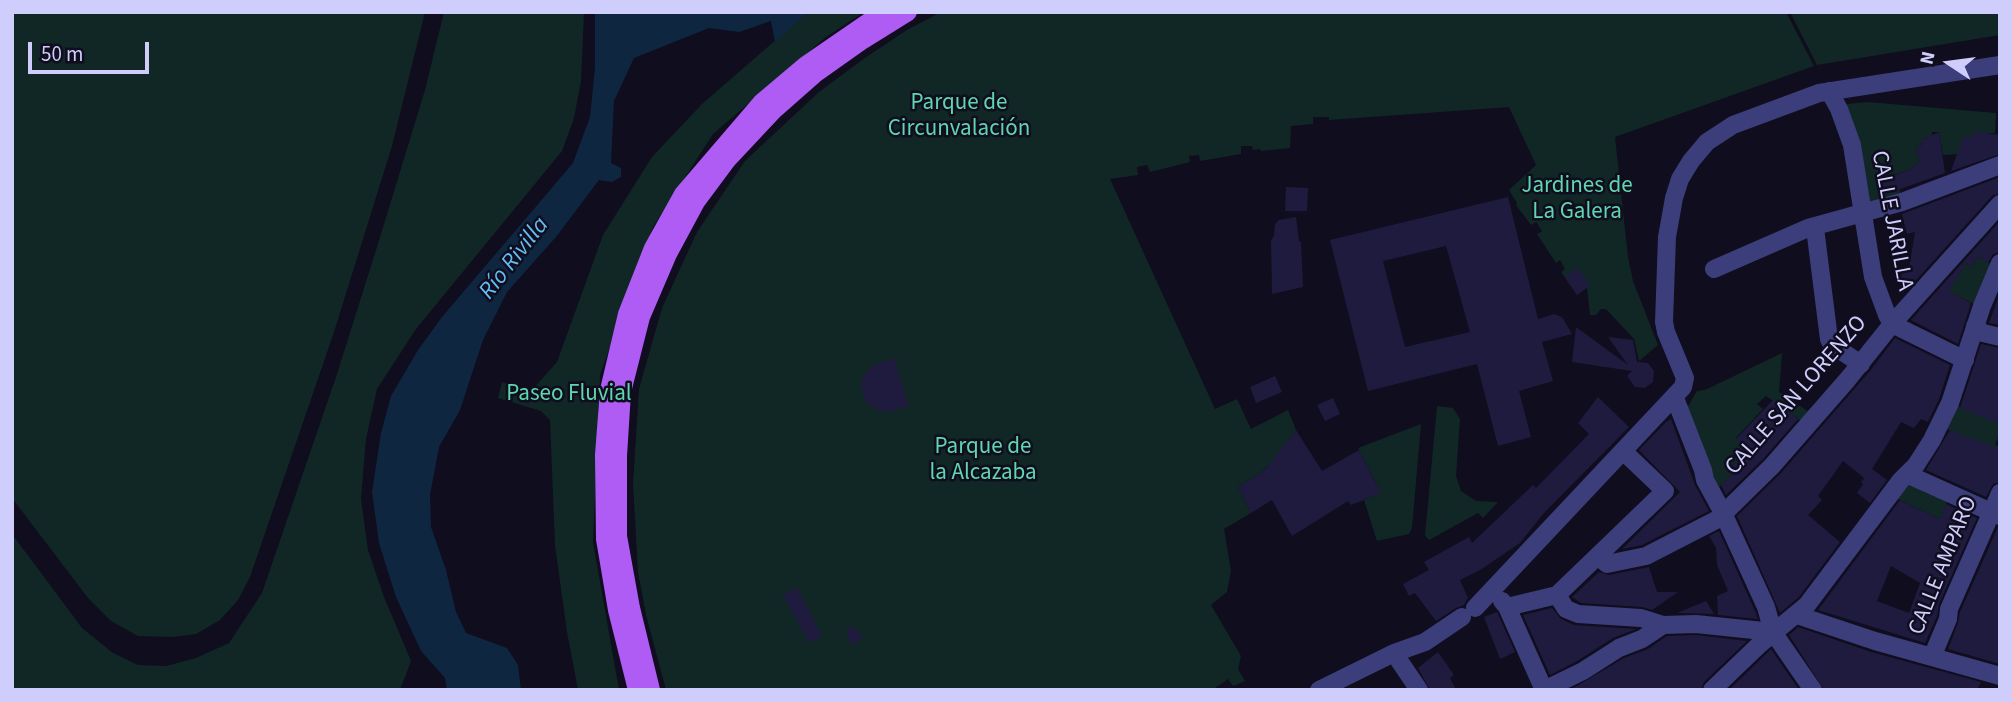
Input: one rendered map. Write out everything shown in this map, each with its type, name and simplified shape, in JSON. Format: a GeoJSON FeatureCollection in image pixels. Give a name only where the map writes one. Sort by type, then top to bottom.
{"type":"FeatureCollection","features":[{"type":"Feature","properties":{"kind":"main road"},"geometry":{"type":"LineString","coordinates":[[637,690],[617,611],[605,525],[604,455],[608,390],[627,314],[653,248],[683,194],[761,103],[806,65],[883,12]]}},
{"type":"Feature","properties":{"kind":"main road"},"geometry":{"type":"LineString","coordinates":[[651,690],[631,608],[618,536],[618,456],[622,392],[642,317],[673,243],[696,202],[728,159],[773,110],[815,74],[908,12]]}},
{"type":"Feature","properties":{"kind":"street"},"geometry":{"type":"LineString","coordinates":[[1319,690],[1394,653],[1425,642],[1469,612],[1675,398],[1685,383],[1664,322],[1667,237],[1680,179],[1707,142],[1733,125],[1829,91],[2000,65]]}},
{"type":"Feature","properties":{"kind":"street","name":"CALLE JARILLA"},"geometry":{"type":"LineString","coordinates":[[1829,91],[1839,109],[1852,145],[1875,284],[1892,324],[1965,359]]}},
{"type":"Feature","properties":{"kind":"street"},"geometry":{"type":"LineString","coordinates":[[1714,269],[1808,228],[1902,202],[2000,165]]}},
{"type":"Feature","properties":{"kind":"street","name":"CALLE SAN LORENZO"},"geometry":{"type":"LineString","coordinates":[[1599,557],[1607,564],[1646,556],[1718,519],[1772,466],[1892,324],[2000,204]]}},
{"type":"Feature","properties":{"kind":"street"},"geometry":{"type":"LineString","coordinates":[[1815,228],[1829,339],[1832,345],[1861,363]]}},
{"type":"Feature","properties":{"kind":"street"},"geometry":{"type":"LineString","coordinates":[[1712,690],[1773,632],[1811,601],[1916,464],[1940,425],[2000,263]]}},
{"type":"Feature","properties":{"kind":"street"},"geometry":{"type":"LineString","coordinates":[[1975,326],[1983,333],[2000,337]]}},
{"type":"Feature","properties":{"kind":"street"},"geometry":{"type":"LineString","coordinates":[[1675,398],[1705,480],[1766,607],[1773,632],[1813,690]]}},
{"type":"Feature","properties":{"kind":"street"},"geometry":{"type":"LineString","coordinates":[[1507,607],[1557,595],[1665,491],[1631,443]]}},
{"type":"Feature","properties":{"kind":"street"},"geometry":{"type":"LineString","coordinates":[[1905,476],[1911,476],[1996,514]]}},
{"type":"Feature","properties":{"kind":"street","name":"CALLE AMPARO"},"geometry":{"type":"LineString","coordinates":[[1932,657],[1948,619],[1949,609],[1996,514],[2000,493]]}},
{"type":"Feature","properties":{"kind":"street"},"geometry":{"type":"LineString","coordinates":[[1493,589],[1557,688],[1663,625]]}},
{"type":"Feature","properties":{"kind":"street"},"geometry":{"type":"LineString","coordinates":[[1557,595],[1566,609],[1578,614],[1641,618],[1663,625],[1696,624],[1773,632]]}},
{"type":"Feature","properties":{"kind":"street"},"geometry":{"type":"LineString","coordinates":[[1797,615],[2000,676]]}},
{"type":"Feature","properties":{"kind":"street"},"geometry":{"type":"LineString","coordinates":[[1394,653],[1419,690]]}},
{"type":"Feature","properties":{"kind":"green space"},"geometry":{"type":"Polygon","coordinates":[[[12,12],[425,12],[392,146],[334,332],[250,577],[238,600],[220,620],[196,634],[173,637],[138,636],[111,621],[88,598],[12,498],[12,12]]]}},
{"type":"Feature","properties":{"kind":"green space"},"geometry":{"type":"Polygon","coordinates":[[[444,12],[584,12],[581,81],[574,118],[562,151],[416,329],[377,389],[366,439],[361,499],[368,550],[411,661],[400,690],[12,690],[12,534],[82,628],[113,653],[138,665],[166,666],[196,658],[229,643],[262,593],[377,247],[425,90],[444,12]]]}},
{"type":"Feature","properties":{"kind":"green space","name":"Paseo Fluvial"},"geometry":{"type":"Polygon","coordinates":[[[808,12],[864,12],[826,37],[713,134],[653,227],[600,375],[593,542],[619,690],[578,690],[555,545],[550,420],[541,411],[498,398],[502,382],[532,390],[557,362],[603,235],[652,157],[702,104],[808,12]]]}},
{"type":"Feature","properties":{"kind":"green space"},"geometry":{"type":"Polygon","coordinates":[[[941,12],[1786,12],[1814,66],[1615,137],[1628,257],[1633,281],[1658,345],[1639,361],[1634,339],[1606,309],[1601,309],[1596,315],[1590,315],[1587,288],[1577,295],[1561,272],[1565,269],[1560,260],[1556,263],[1537,234],[1542,231],[1536,222],[1531,225],[1516,205],[1509,190],[1536,165],[1509,107],[1329,120],[1329,117],[1313,117],[1313,124],[1291,126],[1290,148],[1261,151],[1253,150],[1252,146],[1241,146],[1241,154],[1200,161],[1199,155],[1189,156],[1190,162],[1150,172],[1147,165],[1137,167],[1138,175],[1110,179],[1215,409],[1237,399],[1251,429],[1288,410],[1296,430],[1271,463],[1238,487],[1251,513],[1224,529],[1231,571],[1227,592],[1211,605],[1241,656],[1238,669],[1245,681],[1233,686],[1228,679],[1212,690],[666,690],[646,615],[638,572],[633,484],[639,389],[662,308],[697,232],[745,161],[819,92],[907,30],[941,12]]]}},
{"type":"Feature","properties":{"kind":"green space"},"geometry":{"type":"Polygon","coordinates":[[[1790,12],[2000,12],[2000,35],[1817,65],[1790,12]]]}},
{"type":"Feature","properties":{"kind":"green space"},"geometry":{"type":"Polygon","coordinates":[[[1868,102],[1996,113],[1995,133],[1984,133],[1974,138],[1963,137],[1961,154],[1943,155],[1939,132],[1932,132],[1932,135],[1921,140],[1922,146],[1916,148],[1920,162],[1913,165],[1914,168],[1894,175],[1902,197],[1867,206],[1847,104],[1868,102]]]}},
{"type":"Feature","properties":{"kind":"green space"},"geometry":{"type":"Polygon","coordinates":[[[1978,257],[1991,264],[1976,305],[1948,291],[1966,263],[1971,267],[1978,257]]]}},
{"type":"Feature","properties":{"kind":"green space"},"geometry":{"type":"Polygon","coordinates":[[[1782,353],[1779,392],[1812,414],[1804,423],[1766,396],[1757,404],[1763,409],[1736,438],[1743,445],[1738,450],[1742,457],[1728,469],[1732,475],[1715,491],[1687,408],[1697,391],[1705,390],[1782,353]]]}},
{"type":"Feature","properties":{"kind":"green space"},"geometry":{"type":"Polygon","coordinates":[[[1437,406],[1453,408],[1460,419],[1456,476],[1461,491],[1476,501],[1498,502],[1483,518],[1478,513],[1429,540],[1425,535],[1437,406]]]}},
{"type":"Feature","properties":{"kind":"green space"},"geometry":{"type":"Polygon","coordinates":[[[1958,406],[2000,424],[2000,438],[1995,444],[1999,447],[1998,450],[1947,429],[1958,406]]]}},
{"type":"Feature","properties":{"kind":"green space"},"geometry":{"type":"Polygon","coordinates":[[[1421,424],[1412,528],[1409,534],[1377,541],[1364,500],[1378,494],[1379,489],[1358,448],[1421,424]]]}},
{"type":"Feature","properties":{"kind":"green space"},"geometry":{"type":"Polygon","coordinates":[[[1911,483],[1948,500],[1940,519],[1894,497],[1911,483]]]}},
{"type":"Feature","properties":{"kind":"water","name":"Río Rivilla"},"geometry":{"type":"Polygon","coordinates":[[[595,12],[808,12],[775,42],[771,21],[739,32],[709,28],[634,58],[614,101],[611,163],[621,168],[621,177],[612,182],[599,180],[556,237],[507,292],[483,340],[460,410],[439,447],[430,495],[431,527],[446,570],[456,612],[466,633],[507,648],[518,665],[521,690],[447,690],[445,678],[421,651],[396,597],[379,543],[372,492],[381,433],[391,396],[418,350],[442,317],[573,163],[590,117],[595,67],[595,12]]]}},
{"type":"Feature","properties":{"kind":"building"},"geometry":{"type":"Polygon","coordinates":[[[1974,131],[2000,135],[2000,154],[1951,171],[1963,137],[1974,137],[1974,131]]]}},
{"type":"Feature","properties":{"kind":"building"},"geometry":{"type":"Polygon","coordinates":[[[1939,132],[1945,173],[1878,197],[1876,182],[1914,168],[1913,165],[1920,162],[1916,148],[1922,146],[1921,140],[1939,132]]]}},
{"type":"Feature","properties":{"kind":"building"},"geometry":{"type":"Polygon","coordinates":[[[2000,177],[2000,193],[1992,196],[1908,289],[1899,283],[1904,267],[1909,269],[1915,232],[1907,234],[1902,214],[2000,177]]]}},
{"type":"Feature","properties":{"kind":"building"},"geometry":{"type":"Polygon","coordinates":[[[1286,187],[1308,188],[1307,211],[1285,211],[1286,187]]]}},
{"type":"Feature","properties":{"kind":"building"},"geometry":{"type":"Polygon","coordinates":[[[1508,197],[1538,319],[1554,314],[1562,317],[1572,334],[1542,342],[1553,381],[1519,391],[1531,437],[1498,446],[1477,364],[1368,391],[1330,240],[1508,197]],[[1446,246],[1383,261],[1405,347],[1470,332],[1446,246]]]}},
{"type":"Feature","properties":{"kind":"building"},"geometry":{"type":"Polygon","coordinates":[[[1296,217],[1301,242],[1303,287],[1272,294],[1271,240],[1275,224],[1279,220],[1296,217]]]}},
{"type":"Feature","properties":{"kind":"building"},"geometry":{"type":"Polygon","coordinates":[[[2000,221],[2000,252],[1993,254],[1988,263],[1978,257],[1971,267],[1966,263],[1949,291],[1971,303],[1958,344],[1911,320],[2000,221]]]}},
{"type":"Feature","properties":{"kind":"building"},"geometry":{"type":"Polygon","coordinates":[[[1578,268],[1590,285],[1577,295],[1565,277],[1578,268]]]}},
{"type":"Feature","properties":{"kind":"building"},"geometry":{"type":"Polygon","coordinates":[[[2000,293],[2000,325],[1989,323],[2000,293]]]}},
{"type":"Feature","properties":{"kind":"building"},"geometry":{"type":"Polygon","coordinates":[[[1576,327],[1628,365],[1608,337],[1633,340],[1637,362],[1648,363],[1654,371],[1653,382],[1645,388],[1635,387],[1627,376],[1632,371],[1572,362],[1576,327]]]}},
{"type":"Feature","properties":{"kind":"building"},"geometry":{"type":"Polygon","coordinates":[[[1895,338],[1950,365],[1939,399],[1928,422],[1921,419],[1914,428],[1901,422],[1872,469],[1887,480],[1870,503],[1857,493],[1864,478],[1843,461],[1818,496],[1822,500],[1808,515],[1840,542],[1799,597],[1780,613],[1737,516],[1781,473],[1870,371],[1895,338]]]}},
{"type":"Feature","properties":{"kind":"building"},"geometry":{"type":"Polygon","coordinates":[[[1981,344],[2000,348],[2000,424],[1960,408],[1981,344]]]}},
{"type":"Feature","properties":{"kind":"building"},"geometry":{"type":"Polygon","coordinates":[[[894,358],[909,406],[888,412],[879,411],[866,402],[861,386],[862,378],[872,366],[894,358]]]}},
{"type":"Feature","properties":{"kind":"building"},"geometry":{"type":"Polygon","coordinates":[[[1275,376],[1282,392],[1256,403],[1250,387],[1275,376]]]}},
{"type":"Feature","properties":{"kind":"building"},"geometry":{"type":"Polygon","coordinates":[[[1598,397],[1629,427],[1544,513],[1520,543],[1460,580],[1468,598],[1464,605],[1436,621],[1415,593],[1409,596],[1403,584],[1429,570],[1424,562],[1469,537],[1472,543],[1533,485],[1536,488],[1589,434],[1578,423],[1598,397]]]}},
{"type":"Feature","properties":{"kind":"building"},"geometry":{"type":"Polygon","coordinates":[[[1333,398],[1340,414],[1325,421],[1317,405],[1333,398]]]}},
{"type":"Feature","properties":{"kind":"building"},"geometry":{"type":"Polygon","coordinates":[[[1773,400],[1798,419],[1764,458],[1726,495],[1721,485],[1732,475],[1728,469],[1742,457],[1738,450],[1743,445],[1736,439],[1773,400]]]}},
{"type":"Feature","properties":{"kind":"building"},"geometry":{"type":"Polygon","coordinates":[[[1671,419],[1695,485],[1709,511],[1642,545],[1622,549],[1680,492],[1639,450],[1671,419]]]}},
{"type":"Feature","properties":{"kind":"building"},"geometry":{"type":"Polygon","coordinates":[[[1296,430],[1322,471],[1359,450],[1381,493],[1351,505],[1348,501],[1292,536],[1272,500],[1251,513],[1238,487],[1267,467],[1296,430]]]}},
{"type":"Feature","properties":{"kind":"building"},"geometry":{"type":"Polygon","coordinates":[[[1950,430],[2000,449],[2000,482],[1993,484],[1986,497],[1926,470],[1950,430]]]}},
{"type":"Feature","properties":{"kind":"building"},"geometry":{"type":"Polygon","coordinates":[[[1900,500],[1940,519],[1946,504],[1977,518],[1925,643],[1818,610],[1900,500]],[[1891,566],[1877,601],[1909,613],[1920,583],[1891,566]]]}},
{"type":"Feature","properties":{"kind":"building"},"geometry":{"type":"Polygon","coordinates":[[[1998,527],[2000,664],[1948,649],[1960,612],[1998,527]]]}},
{"type":"Feature","properties":{"kind":"building"},"geometry":{"type":"Polygon","coordinates":[[[1719,531],[1758,619],[1718,615],[1717,596],[1728,591],[1717,565],[1716,548],[1709,536],[1719,531]]]}},
{"type":"Feature","properties":{"kind":"building"},"geometry":{"type":"Polygon","coordinates":[[[1649,567],[1657,592],[1678,592],[1652,610],[1581,603],[1572,597],[1599,572],[1609,575],[1649,567]]]}},
{"type":"Feature","properties":{"kind":"building"},"geometry":{"type":"Polygon","coordinates":[[[797,587],[822,636],[809,643],[783,595],[797,587]]]}},
{"type":"Feature","properties":{"kind":"building"},"geometry":{"type":"Polygon","coordinates":[[[1706,601],[1714,614],[1677,613],[1706,601]]]}},
{"type":"Feature","properties":{"kind":"building"},"geometry":{"type":"Polygon","coordinates":[[[1552,608],[1561,619],[1574,625],[1636,629],[1613,638],[1550,675],[1523,615],[1552,608]]]}},
{"type":"Feature","properties":{"kind":"building"},"geometry":{"type":"Polygon","coordinates":[[[1497,612],[1515,652],[1500,659],[1484,617],[1497,612]]]}},
{"type":"Feature","properties":{"kind":"building"},"geometry":{"type":"Polygon","coordinates":[[[849,626],[858,630],[863,638],[852,645],[847,636],[849,626]]]}},
{"type":"Feature","properties":{"kind":"building"},"geometry":{"type":"Polygon","coordinates":[[[1798,627],[1871,652],[1981,682],[1977,690],[1824,690],[1789,635],[1798,627]]]}},
{"type":"Feature","properties":{"kind":"building"},"geometry":{"type":"Polygon","coordinates":[[[1696,635],[1747,641],[1704,682],[1701,690],[1570,690],[1624,658],[1648,649],[1667,636],[1696,635]]]}},
{"type":"Feature","properties":{"kind":"building"},"geometry":{"type":"Polygon","coordinates":[[[1771,649],[1799,690],[1729,690],[1768,652],[1771,649]]]}},
{"type":"Feature","properties":{"kind":"building"},"geometry":{"type":"Polygon","coordinates":[[[1438,652],[1454,675],[1450,678],[1456,690],[1430,690],[1418,668],[1438,652]]]}},
{"type":"Feature","properties":{"kind":"park label","name":"Parque de Circunvalación"},"geometry":{"type":"Point","coordinates":[959,117]}},
{"type":"Feature","properties":{"kind":"park label","name":"Jardines de La Galera"},"geometry":{"type":"Point","coordinates":[1577,200]}},
{"type":"Feature","properties":{"kind":"park label","name":"Parque de la Alcazaba"},"geometry":{"type":"Point","coordinates":[983,461]}}]}
